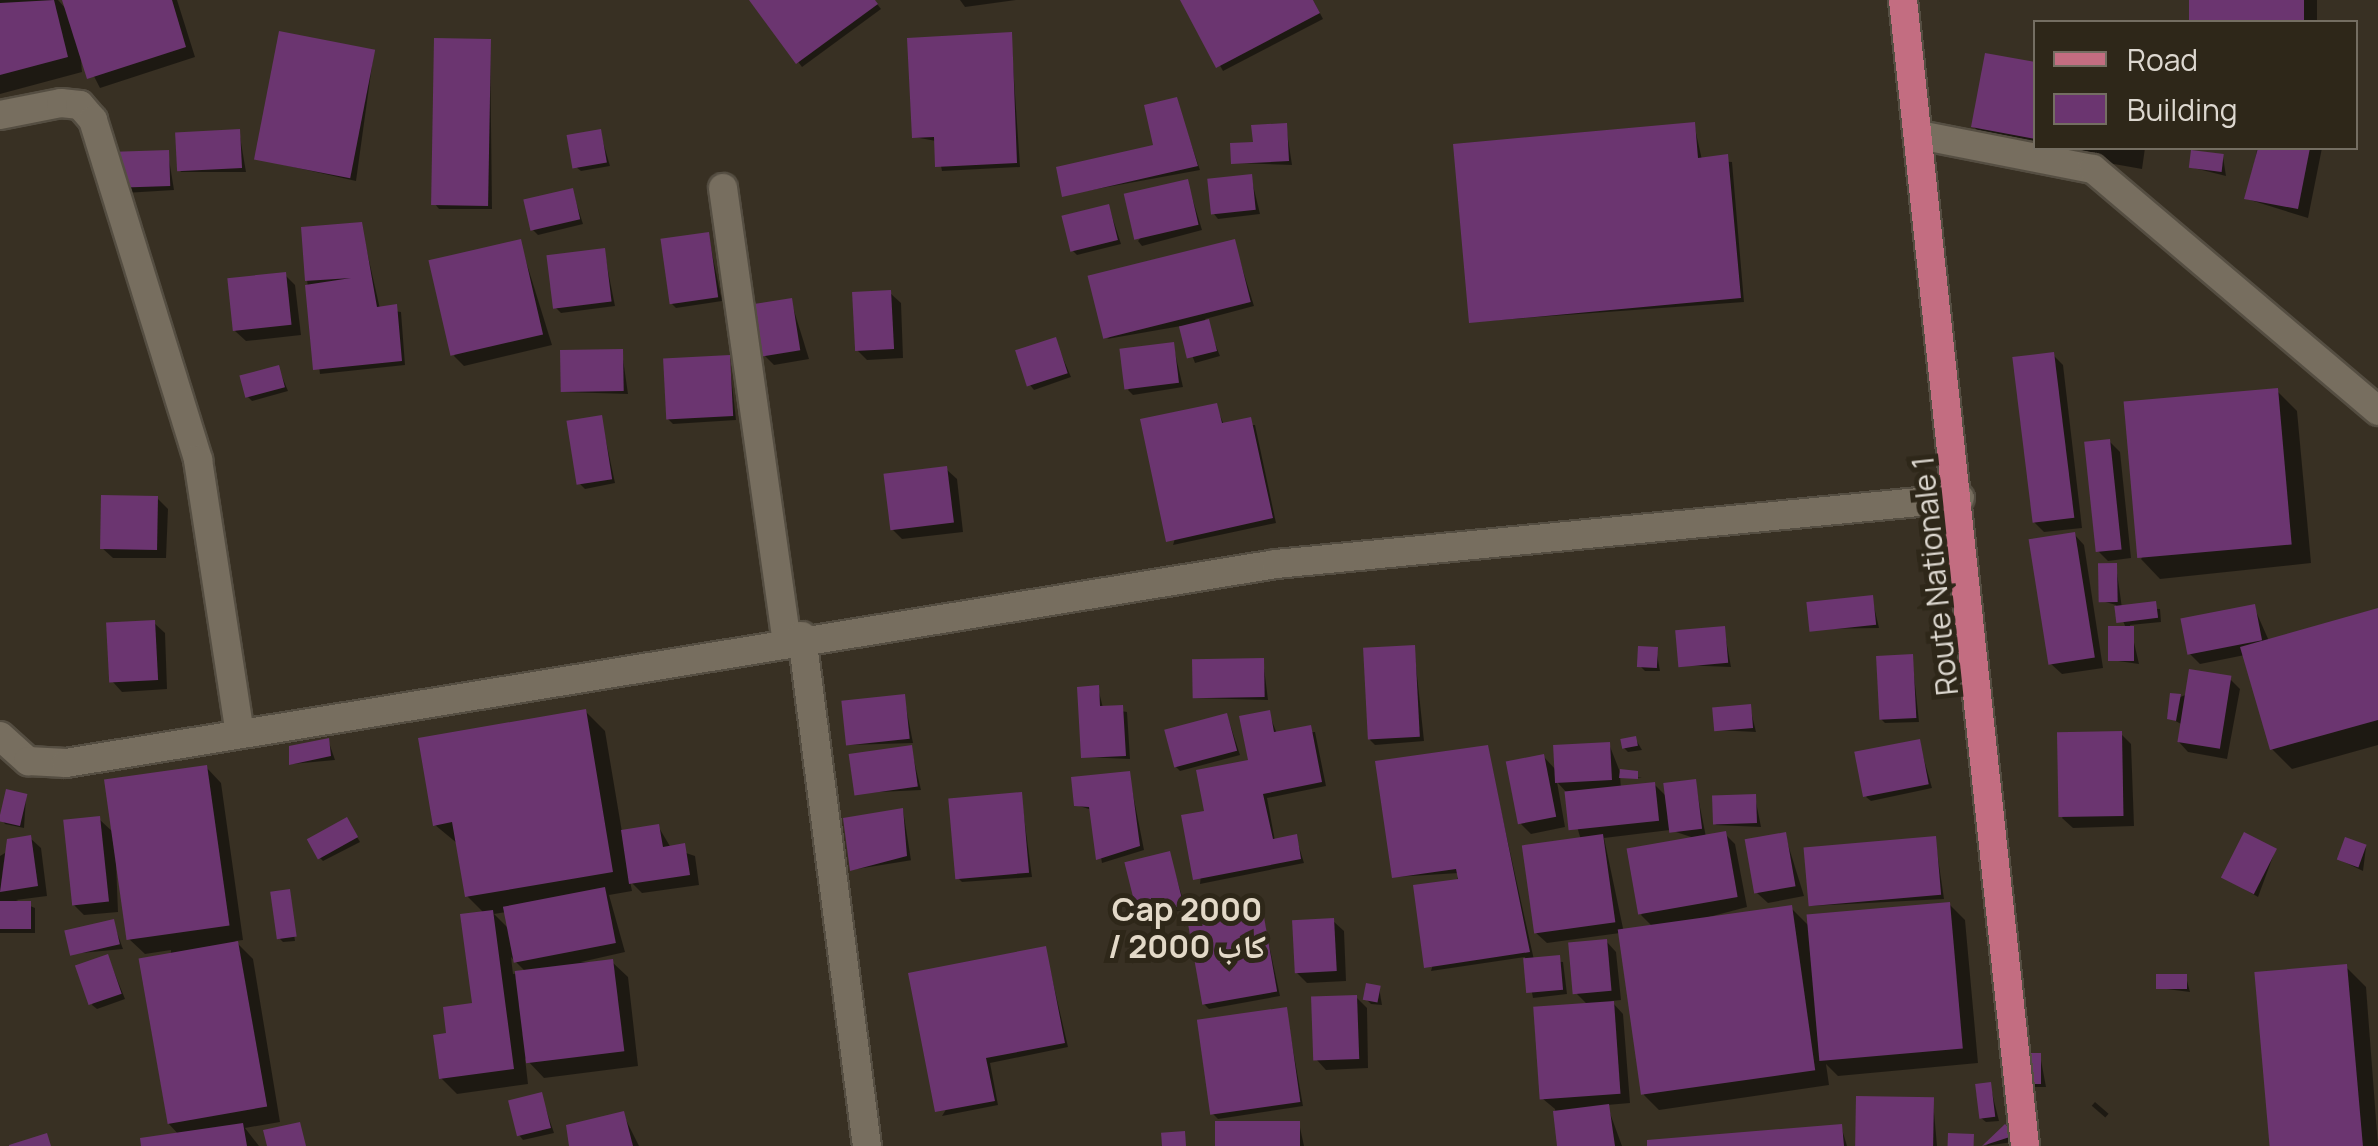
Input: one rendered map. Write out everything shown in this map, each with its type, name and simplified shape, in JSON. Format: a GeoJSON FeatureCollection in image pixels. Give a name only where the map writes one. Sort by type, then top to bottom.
{"type":"FeatureCollection","features":[{"type":"Feature","properties":{"kind":"main road","name":"Route Nationale 1"},"geometry":{"type":"LineString","coordinates":[[1904,0],[1960,498],[2025,1146]]}},
{"type":"Feature","properties":{"kind":"street"},"geometry":{"type":"LineString","coordinates":[[0,115],[61,104],[80,105],[93,120],[198,460],[240,733]]}},
{"type":"Feature","properties":{"kind":"street"},"geometry":{"type":"LineString","coordinates":[[1919,135],[2093,169],[2378,411]]}},
{"type":"Feature","properties":{"kind":"street"},"geometry":{"type":"LineString","coordinates":[[723,188],[794,637],[866,1146]]}},
{"type":"Feature","properties":{"kind":"street"},"geometry":{"type":"LineString","coordinates":[[0,736],[28,761],[66,763],[794,637],[1276,564],[1960,498]]}},
{"type":"Feature","properties":{"kind":"building"},"geometry":{"type":"Polygon","coordinates":[[[54,0],[68,57],[0,75],[0,3],[54,0]]]}},
{"type":"Feature","properties":{"kind":"building"},"geometry":{"type":"Polygon","coordinates":[[[62,0],[172,0],[186,47],[87,79],[62,0]]]}},
{"type":"Feature","properties":{"kind":"building"},"geometry":{"type":"Polygon","coordinates":[[[749,0],[875,0],[878,4],[796,64],[749,0]]]}},
{"type":"Feature","properties":{"kind":"building"},"geometry":{"type":"Polygon","coordinates":[[[1180,0],[1313,0],[1320,13],[1216,68],[1180,0]]]}},
{"type":"Feature","properties":{"kind":"building"},"geometry":{"type":"Polygon","coordinates":[[[2189,0],[2304,0],[2304,20],[2189,20],[2189,0]]]}},
{"type":"Feature","properties":{"kind":"building"},"geometry":{"type":"Polygon","coordinates":[[[279,31],[375,50],[350,178],[254,160],[279,31]]]}},
{"type":"Feature","properties":{"kind":"building"},"geometry":{"type":"Polygon","coordinates":[[[1012,32],[1017,163],[935,167],[934,137],[912,138],[907,38],[1012,32]]]}},
{"type":"Feature","properties":{"kind":"building"},"geometry":{"type":"Polygon","coordinates":[[[434,38],[491,39],[488,206],[431,205],[434,38]]]}},
{"type":"Feature","properties":{"kind":"building"},"geometry":{"type":"Polygon","coordinates":[[[1985,53],[2033,61],[2033,138],[1971,127],[1985,53]]]}},
{"type":"Feature","properties":{"kind":"building"},"geometry":{"type":"Polygon","coordinates":[[[1177,97],[1198,166],[1062,197],[1056,167],[1153,145],[1144,105],[1177,97]]]}},
{"type":"Feature","properties":{"kind":"building"},"geometry":{"type":"Polygon","coordinates":[[[1695,122],[1698,158],[1728,154],[1741,298],[1469,323],[1453,144],[1695,122]]]}},
{"type":"Feature","properties":{"kind":"building"},"geometry":{"type":"Polygon","coordinates":[[[1287,123],[1289,161],[1231,164],[1230,143],[1253,142],[1251,125],[1287,123]]]}},
{"type":"Feature","properties":{"kind":"building"},"geometry":{"type":"Polygon","coordinates":[[[240,129],[242,168],[177,171],[175,132],[240,129]]]}},
{"type":"Feature","properties":{"kind":"building"},"geometry":{"type":"Polygon","coordinates":[[[601,129],[607,162],[572,169],[567,135],[601,129]]]}},
{"type":"Feature","properties":{"kind":"building"},"geometry":{"type":"Polygon","coordinates":[[[169,150],[170,186],[117,188],[116,152],[169,150]]]}},
{"type":"Feature","properties":{"kind":"building"},"geometry":{"type":"Polygon","coordinates":[[[2191,150],[2224,154],[2222,172],[2189,168],[2191,150]]]}},
{"type":"Feature","properties":{"kind":"building"},"geometry":{"type":"Polygon","coordinates":[[[2257,150],[2310,150],[2298,209],[2244,199],[2257,150]]]}},
{"type":"Feature","properties":{"kind":"building"},"geometry":{"type":"Polygon","coordinates":[[[1252,174],[1256,210],[1211,215],[1207,179],[1252,174]]]}},
{"type":"Feature","properties":{"kind":"building"},"geometry":{"type":"Polygon","coordinates":[[[1188,179],[1199,225],[1134,240],[1124,194],[1188,179]]]}},
{"type":"Feature","properties":{"kind":"building"},"geometry":{"type":"Polygon","coordinates":[[[573,188],[580,219],[531,231],[523,199],[573,188]]]}},
{"type":"Feature","properties":{"kind":"building"},"geometry":{"type":"Polygon","coordinates":[[[1109,204],[1118,240],[1070,252],[1061,216],[1109,204]]]}},
{"type":"Feature","properties":{"kind":"building"},"geometry":{"type":"Polygon","coordinates":[[[362,222],[377,307],[397,304],[402,361],[313,370],[305,285],[351,278],[305,281],[301,227],[362,222]]]}},
{"type":"Feature","properties":{"kind":"building"},"geometry":{"type":"Polygon","coordinates":[[[709,232],[718,297],[670,304],[660,239],[709,232]]]}},
{"type":"Feature","properties":{"kind":"building"},"geometry":{"type":"Polygon","coordinates":[[[521,239],[543,334],[450,356],[428,260],[521,239]]]}},
{"type":"Feature","properties":{"kind":"building"},"geometry":{"type":"Polygon","coordinates":[[[1235,239],[1251,302],[1103,339],[1088,276],[1235,239]]]}},
{"type":"Feature","properties":{"kind":"building"},"geometry":{"type":"Polygon","coordinates":[[[605,248],[612,302],[553,309],[546,255],[605,248]]]}},
{"type":"Feature","properties":{"kind":"building"},"geometry":{"type":"Polygon","coordinates":[[[286,272],[292,325],[233,331],[227,278],[286,272]]]}},
{"type":"Feature","properties":{"kind":"building"},"geometry":{"type":"Polygon","coordinates":[[[891,290],[894,349],[855,351],[852,292],[891,290]]]}},
{"type":"Feature","properties":{"kind":"building"},"geometry":{"type":"Polygon","coordinates":[[[792,298],[800,350],[762,356],[753,304],[792,298]]]}},
{"type":"Feature","properties":{"kind":"building"},"geometry":{"type":"Polygon","coordinates":[[[1209,319],[1217,351],[1187,359],[1179,326],[1209,319]]]}},
{"type":"Feature","properties":{"kind":"building"},"geometry":{"type":"Polygon","coordinates":[[[1056,337],[1068,373],[1027,386],[1015,350],[1056,337]]]}},
{"type":"Feature","properties":{"kind":"building"},"geometry":{"type":"Polygon","coordinates":[[[1174,342],[1179,383],[1124,389],[1119,349],[1174,342]]]}},
{"type":"Feature","properties":{"kind":"building"},"geometry":{"type":"Polygon","coordinates":[[[623,349],[624,391],[561,392],[560,350],[623,349]]]}},
{"type":"Feature","properties":{"kind":"building"},"geometry":{"type":"Polygon","coordinates":[[[2054,352],[2074,518],[2033,523],[2012,357],[2054,352]]]}},
{"type":"Feature","properties":{"kind":"building"},"geometry":{"type":"Polygon","coordinates":[[[730,355],[733,416],[666,419],[663,359],[730,355]]]}},
{"type":"Feature","properties":{"kind":"building"},"geometry":{"type":"Polygon","coordinates":[[[279,365],[285,387],[245,398],[239,376],[279,365]]]}},
{"type":"Feature","properties":{"kind":"building"},"geometry":{"type":"Polygon","coordinates":[[[2278,388],[2292,544],[2137,558],[2124,402],[2278,388]]]}},
{"type":"Feature","properties":{"kind":"building"},"geometry":{"type":"Polygon","coordinates":[[[1217,403],[1222,423],[1251,417],[1273,518],[1166,542],[1140,419],[1217,403]]]}},
{"type":"Feature","properties":{"kind":"building"},"geometry":{"type":"Polygon","coordinates":[[[602,415],[612,479],[577,485],[566,421],[602,415]]]}},
{"type":"Feature","properties":{"kind":"building"},"geometry":{"type":"Polygon","coordinates":[[[2110,439],[2122,549],[2096,552],[2084,442],[2110,439]]]}},
{"type":"Feature","properties":{"kind":"building"},"geometry":{"type":"Polygon","coordinates":[[[947,466],[954,523],[890,530],[883,474],[947,466]]]}},
{"type":"Feature","properties":{"kind":"building"},"geometry":{"type":"Polygon","coordinates":[[[101,495],[158,496],[157,550],[100,549],[101,495]]]}},
{"type":"Feature","properties":{"kind":"building"},"geometry":{"type":"Polygon","coordinates":[[[2075,532],[2095,657],[2048,665],[2029,539],[2075,532]]]}},
{"type":"Feature","properties":{"kind":"building"},"geometry":{"type":"Polygon","coordinates":[[[2098,563],[2117,563],[2118,602],[2099,602],[2098,563]]]}},
{"type":"Feature","properties":{"kind":"building"},"geometry":{"type":"Polygon","coordinates":[[[1873,595],[1876,625],[1810,632],[1806,602],[1873,595]]]}},
{"type":"Feature","properties":{"kind":"building"},"geometry":{"type":"Polygon","coordinates":[[[2156,601],[2158,618],[2116,623],[2114,606],[2156,601]]]}},
{"type":"Feature","properties":{"kind":"building"},"geometry":{"type":"Polygon","coordinates":[[[2255,604],[2262,640],[2187,655],[2180,619],[2255,604]]]}},
{"type":"Feature","properties":{"kind":"building"},"geometry":{"type":"Polygon","coordinates":[[[2378,608],[2378,720],[2270,750],[2240,647],[2378,608]]]}},
{"type":"Feature","properties":{"kind":"building"},"geometry":{"type":"Polygon","coordinates":[[[155,620],[158,680],[109,682],[106,623],[155,620]]]}},
{"type":"Feature","properties":{"kind":"building"},"geometry":{"type":"Polygon","coordinates":[[[1725,626],[1728,663],[1678,667],[1675,630],[1725,626]]]}},
{"type":"Feature","properties":{"kind":"building"},"geometry":{"type":"Polygon","coordinates":[[[2108,626],[2134,626],[2134,661],[2108,661],[2108,626]]]}},
{"type":"Feature","properties":{"kind":"building"},"geometry":{"type":"Polygon","coordinates":[[[1415,645],[1420,737],[1368,740],[1363,648],[1415,645]]]}},
{"type":"Feature","properties":{"kind":"building"},"geometry":{"type":"Polygon","coordinates":[[[1638,646],[1658,647],[1657,668],[1637,667],[1638,646]]]}},
{"type":"Feature","properties":{"kind":"building"},"geometry":{"type":"Polygon","coordinates":[[[1913,654],[1916,718],[1879,720],[1876,656],[1913,654]]]}},
{"type":"Feature","properties":{"kind":"building"},"geometry":{"type":"Polygon","coordinates":[[[1264,658],[1265,697],[1193,698],[1192,659],[1264,658]]]}},
{"type":"Feature","properties":{"kind":"building"},"geometry":{"type":"Polygon","coordinates":[[[2189,669],[2231,676],[2220,749],[2177,742],[2189,669]]]}},
{"type":"Feature","properties":{"kind":"building"},"geometry":{"type":"Polygon","coordinates":[[[1099,685],[1100,706],[1123,705],[1126,756],[1081,758],[1077,687],[1099,685]]]}},
{"type":"Feature","properties":{"kind":"building"},"geometry":{"type":"Polygon","coordinates":[[[2170,693],[2181,694],[2176,721],[2167,719],[2170,693]]]}},
{"type":"Feature","properties":{"kind":"building"},"geometry":{"type":"Polygon","coordinates":[[[905,694],[910,739],[846,745],[841,701],[905,694]]]}},
{"type":"Feature","properties":{"kind":"building"},"geometry":{"type":"Polygon","coordinates":[[[1751,704],[1753,728],[1714,731],[1712,707],[1751,704]]]}},
{"type":"Feature","properties":{"kind":"building"},"geometry":{"type":"Polygon","coordinates":[[[586,709],[613,872],[465,897],[452,822],[433,826],[418,738],[586,709]]]}},
{"type":"Feature","properties":{"kind":"building"},"geometry":{"type":"Polygon","coordinates":[[[1270,710],[1274,732],[1311,725],[1322,782],[1263,794],[1273,839],[1297,834],[1301,859],[1193,880],[1181,815],[1204,811],[1196,770],[1248,760],[1239,716],[1270,710]]]}},
{"type":"Feature","properties":{"kind":"building"},"geometry":{"type":"Polygon","coordinates":[[[1227,713],[1237,751],[1174,767],[1164,730],[1227,713]]]}},
{"type":"Feature","properties":{"kind":"building"},"geometry":{"type":"Polygon","coordinates":[[[2122,731],[2123,816],[2058,817],[2057,732],[2122,731]]]}},
{"type":"Feature","properties":{"kind":"building"},"geometry":{"type":"Polygon","coordinates":[[[1636,736],[1638,746],[1622,749],[1620,739],[1636,736]]]}},
{"type":"Feature","properties":{"kind":"building"},"geometry":{"type":"Polygon","coordinates":[[[329,738],[331,756],[289,765],[289,746],[329,738]]]}},
{"type":"Feature","properties":{"kind":"building"},"geometry":{"type":"Polygon","coordinates":[[[1920,739],[1929,784],[1863,797],[1854,752],[1920,739]]]}},
{"type":"Feature","properties":{"kind":"building"},"geometry":{"type":"Polygon","coordinates":[[[1610,742],[1612,780],[1555,783],[1553,745],[1610,742]]]}},
{"type":"Feature","properties":{"kind":"building"},"geometry":{"type":"Polygon","coordinates":[[[912,745],[918,787],[854,795],[849,754],[912,745]]]}},
{"type":"Feature","properties":{"kind":"building"},"geometry":{"type":"Polygon","coordinates":[[[1488,745],[1530,952],[1424,968],[1413,885],[1458,879],[1456,869],[1392,878],[1375,761],[1488,745]]]}},
{"type":"Feature","properties":{"kind":"building"},"geometry":{"type":"Polygon","coordinates":[[[1544,754],[1556,817],[1518,824],[1506,761],[1544,754]]]}},
{"type":"Feature","properties":{"kind":"building"},"geometry":{"type":"Polygon","coordinates":[[[207,765],[230,925],[127,940],[104,779],[207,765]]]}},
{"type":"Feature","properties":{"kind":"building"},"geometry":{"type":"Polygon","coordinates":[[[1620,769],[1638,771],[1638,779],[1619,778],[1620,769]]]}},
{"type":"Feature","properties":{"kind":"building"},"geometry":{"type":"Polygon","coordinates":[[[1130,771],[1140,846],[1096,860],[1089,807],[1074,806],[1071,777],[1130,771]]]}},
{"type":"Feature","properties":{"kind":"building"},"geometry":{"type":"Polygon","coordinates":[[[1696,779],[1702,829],[1669,833],[1663,783],[1696,779]]]}},
{"type":"Feature","properties":{"kind":"building"},"geometry":{"type":"Polygon","coordinates":[[[1655,782],[1659,821],[1569,830],[1564,792],[1655,782]]]}},
{"type":"Feature","properties":{"kind":"building"},"geometry":{"type":"Polygon","coordinates":[[[6,789],[27,794],[20,826],[0,821],[6,789]]]}},
{"type":"Feature","properties":{"kind":"building"},"geometry":{"type":"Polygon","coordinates":[[[1022,792],[1029,873],[955,879],[948,798],[1022,792]]]}},
{"type":"Feature","properties":{"kind":"building"},"geometry":{"type":"Polygon","coordinates":[[[1756,794],[1757,823],[1713,825],[1712,796],[1756,794]]]}},
{"type":"Feature","properties":{"kind":"building"},"geometry":{"type":"Polygon","coordinates":[[[903,808],[907,856],[850,871],[843,818],[903,808]]]}},
{"type":"Feature","properties":{"kind":"building"},"geometry":{"type":"Polygon","coordinates":[[[100,816],[109,902],[72,905],[63,820],[100,816]]]}},
{"type":"Feature","properties":{"kind":"building"},"geometry":{"type":"Polygon","coordinates":[[[347,817],[358,837],[318,859],[307,839],[347,817]]]}},
{"type":"Feature","properties":{"kind":"building"},"geometry":{"type":"Polygon","coordinates":[[[659,824],[663,847],[685,843],[690,875],[629,884],[621,830],[659,824]]]}},
{"type":"Feature","properties":{"kind":"building"},"geometry":{"type":"Polygon","coordinates":[[[1726,831],[1738,897],[1638,915],[1627,849],[1726,831]]]}},
{"type":"Feature","properties":{"kind":"building"},"geometry":{"type":"Polygon","coordinates":[[[1786,832],[1796,886],[1754,893],[1745,839],[1786,832]]]}},
{"type":"Feature","properties":{"kind":"building"},"geometry":{"type":"Polygon","coordinates":[[[2244,832],[2277,849],[2254,894],[2221,877],[2244,832]]]}},
{"type":"Feature","properties":{"kind":"building"},"geometry":{"type":"Polygon","coordinates":[[[1603,834],[1615,922],[1534,934],[1522,845],[1603,834]]]}},
{"type":"Feature","properties":{"kind":"building"},"geometry":{"type":"Polygon","coordinates":[[[31,835],[38,886],[0,892],[7,839],[31,835]]]}},
{"type":"Feature","properties":{"kind":"building"},"geometry":{"type":"Polygon","coordinates":[[[1936,836],[1941,895],[1809,906],[1804,848],[1936,836]]]}},
{"type":"Feature","properties":{"kind":"building"},"geometry":{"type":"Polygon","coordinates":[[[2345,837],[2367,845],[2358,867],[2337,860],[2345,837]]]}},
{"type":"Feature","properties":{"kind":"building"},"geometry":{"type":"Polygon","coordinates":[[[1170,851],[1184,905],[1138,917],[1124,862],[1170,851]]]}},
{"type":"Feature","properties":{"kind":"building"},"geometry":{"type":"Polygon","coordinates":[[[605,887],[616,943],[514,963],[503,907],[605,887]]]}},
{"type":"Feature","properties":{"kind":"building"},"geometry":{"type":"Polygon","coordinates":[[[290,889],[297,937],[277,939],[270,892],[290,889]]]}},
{"type":"Feature","properties":{"kind":"building"},"geometry":{"type":"Polygon","coordinates":[[[1261,900],[1277,992],[1202,1005],[1186,913],[1261,900]]]}},
{"type":"Feature","properties":{"kind":"building"},"geometry":{"type":"Polygon","coordinates":[[[0,901],[31,901],[31,929],[0,929],[0,901]]]}},
{"type":"Feature","properties":{"kind":"building"},"geometry":{"type":"Polygon","coordinates":[[[1950,902],[1963,1048],[1819,1061],[1807,915],[1950,902]]]}},
{"type":"Feature","properties":{"kind":"building"},"geometry":{"type":"Polygon","coordinates":[[[1792,905],[1815,1070],[1641,1095],[1618,929],[1792,905]]]}},
{"type":"Feature","properties":{"kind":"building"},"geometry":{"type":"Polygon","coordinates":[[[493,910],[514,1069],[439,1079],[433,1035],[446,1033],[443,1007],[472,1003],[460,914],[493,910]]]}},
{"type":"Feature","properties":{"kind":"building"},"geometry":{"type":"Polygon","coordinates":[[[1334,918],[1337,971],[1295,973],[1292,920],[1334,918]]]}},
{"type":"Feature","properties":{"kind":"building"},"geometry":{"type":"Polygon","coordinates":[[[114,919],[120,944],[70,956],[64,930],[114,919]]]}},
{"type":"Feature","properties":{"kind":"building"},"geometry":{"type":"Polygon","coordinates":[[[1607,939],[1612,991],[1573,994],[1568,942],[1607,939]]]}},
{"type":"Feature","properties":{"kind":"building"},"geometry":{"type":"Polygon","coordinates":[[[238,941],[267,1106],[168,1124],[139,959],[238,941]]]}},
{"type":"Feature","properties":{"kind":"building"},"geometry":{"type":"Polygon","coordinates":[[[1046,946],[1065,1043],[986,1058],[995,1101],[935,1112],[908,973],[1046,946]]]}},
{"type":"Feature","properties":{"kind":"building"},"geometry":{"type":"Polygon","coordinates":[[[108,954],[122,994],[89,1005],[75,965],[108,954]]]}},
{"type":"Feature","properties":{"kind":"building"},"geometry":{"type":"Polygon","coordinates":[[[1560,955],[1563,990],[1526,993],[1523,958],[1560,955]]]}},
{"type":"Feature","properties":{"kind":"building"},"geometry":{"type":"Polygon","coordinates":[[[613,959],[624,1051],[526,1063],[515,971],[613,959]]]}},
{"type":"Feature","properties":{"kind":"building"},"geometry":{"type":"Polygon","coordinates":[[[2347,964],[2363,1146],[2270,1146],[2254,972],[2347,964]]]}},
{"type":"Feature","properties":{"kind":"building"},"geometry":{"type":"Polygon","coordinates":[[[2156,974],[2187,974],[2187,989],[2156,989],[2156,974]]]}},
{"type":"Feature","properties":{"kind":"building"},"geometry":{"type":"Polygon","coordinates":[[[1366,983],[1381,986],[1377,1003],[1363,1000],[1366,983]]]}},
{"type":"Feature","properties":{"kind":"building"},"geometry":{"type":"Polygon","coordinates":[[[1357,995],[1359,1059],[1313,1061],[1311,997],[1357,995]]]}},
{"type":"Feature","properties":{"kind":"building"},"geometry":{"type":"Polygon","coordinates":[[[1614,1001],[1620,1094],[1540,1099],[1533,1007],[1614,1001]]]}},
{"type":"Feature","properties":{"kind":"building"},"geometry":{"type":"Polygon","coordinates":[[[1287,1007],[1300,1102],[1210,1115],[1197,1020],[1287,1007]]]}},
{"type":"Feature","properties":{"kind":"building"},"geometry":{"type":"Polygon","coordinates":[[[2026,1053],[2041,1053],[2041,1084],[2026,1084],[2026,1053]]]}},
{"type":"Feature","properties":{"kind":"building"},"geometry":{"type":"Polygon","coordinates":[[[1991,1082],[1995,1117],[1979,1119],[1975,1084],[1991,1082]]]}},
{"type":"Feature","properties":{"kind":"building"},"geometry":{"type":"Polygon","coordinates":[[[542,1092],[551,1128],[517,1136],[508,1100],[542,1092]]]}},
{"type":"Feature","properties":{"kind":"building"},"geometry":{"type":"Polygon","coordinates":[[[1856,1096],[1934,1097],[1933,1146],[1855,1146],[1856,1096]]]}},
{"type":"Feature","properties":{"kind":"building"},"geometry":{"type":"Polygon","coordinates":[[[1609,1104],[1615,1146],[1557,1146],[1553,1111],[1609,1104]]]}},
{"type":"Feature","properties":{"kind":"building"},"geometry":{"type":"Polygon","coordinates":[[[624,1111],[633,1146],[569,1146],[566,1125],[624,1111]]]}},
{"type":"Feature","properties":{"kind":"building"},"geometry":{"type":"Polygon","coordinates":[[[1215,1121],[1300,1121],[1300,1146],[1215,1146],[1215,1121]]]}},
{"type":"Feature","properties":{"kind":"building"},"geometry":{"type":"Polygon","coordinates":[[[300,1122],[306,1146],[267,1146],[263,1130],[300,1122]]]}},
{"type":"Feature","properties":{"kind":"building"},"geometry":{"type":"Polygon","coordinates":[[[243,1123],[247,1146],[141,1146],[140,1138],[243,1123]]]}},
{"type":"Feature","properties":{"kind":"building"},"geometry":{"type":"Polygon","coordinates":[[[1842,1124],[1844,1146],[1647,1146],[1647,1140],[1842,1124]]]}},
{"type":"Feature","properties":{"kind":"building"},"geometry":{"type":"Polygon","coordinates":[[[2005,1124],[2016,1135],[1982,1146],[2005,1124]]]}},
{"type":"Feature","properties":{"kind":"building"},"geometry":{"type":"Polygon","coordinates":[[[1185,1131],[1186,1146],[1162,1146],[1161,1133],[1185,1131]]]}},
{"type":"Feature","properties":{"kind":"building"},"geometry":{"type":"Polygon","coordinates":[[[47,1133],[51,1146],[9,1146],[9,1145],[47,1133]]]}},
{"type":"Feature","properties":{"kind":"building"},"geometry":{"type":"Polygon","coordinates":[[[1948,1133],[1974,1134],[1974,1146],[1948,1146],[1948,1133]]]}},
{"type":"Feature","properties":{"kind":"district","name":"Cap 2000 / كاب 2000"},"geometry":{"type":"Point","coordinates":[1187,928]}}]}
